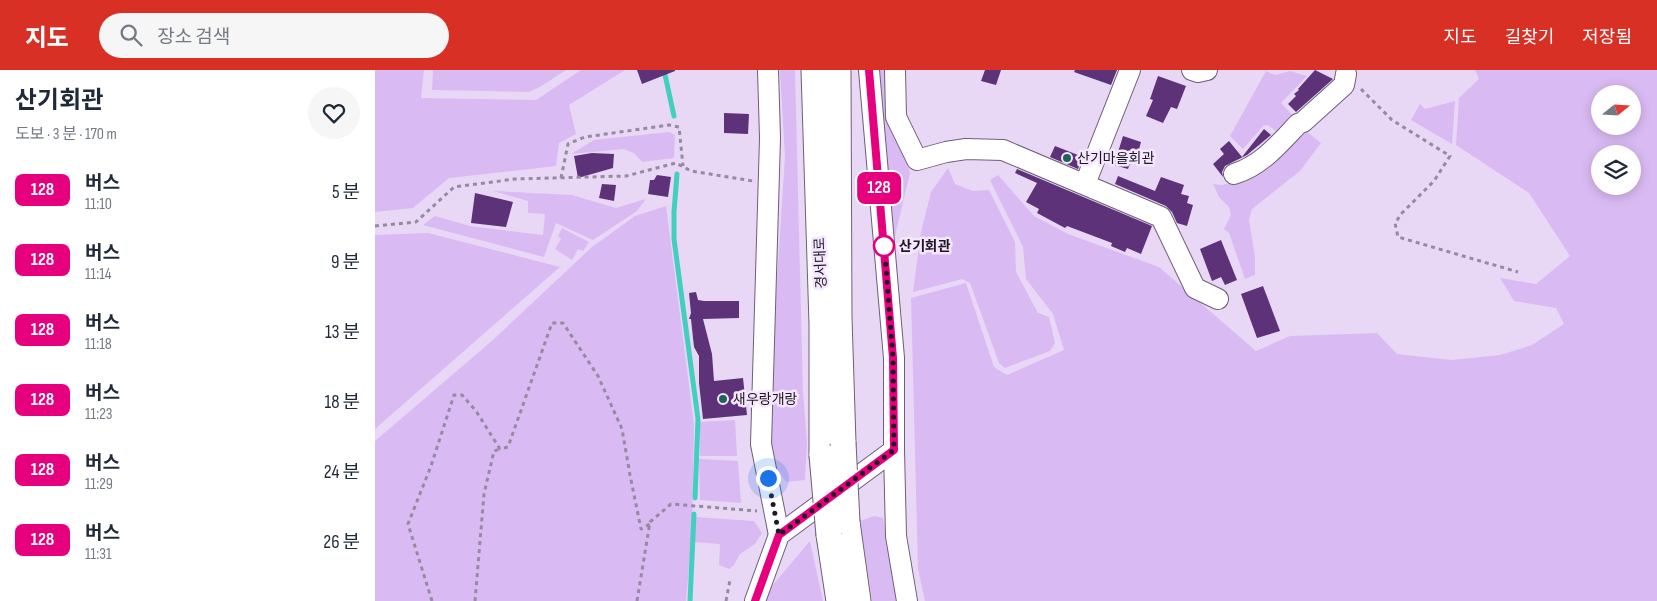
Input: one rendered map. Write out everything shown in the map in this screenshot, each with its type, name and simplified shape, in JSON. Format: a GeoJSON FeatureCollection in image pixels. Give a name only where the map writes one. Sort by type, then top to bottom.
{"type":"FeatureCollection","features":[{"type":"Feature","properties":{"kind":"main road","name":"경서대로"},"geometry":{"type":"LineString","coordinates":[[814,70],[822,324],[833,449]]}},
{"type":"Feature","properties":{"kind":"main road","name":"경서대로"},"geometry":{"type":"LineString","coordinates":[[833,449],[839,318],[838,70]]}},
{"type":"Feature","properties":{"kind":"main road"},"geometry":{"type":"LineString","coordinates":[[833,449],[838,528],[839,601]]}},
{"type":"Feature","properties":{"kind":"main road"},"geometry":{"type":"LineString","coordinates":[[838,528],[858,601]]}},
{"type":"Feature","properties":{"kind":"street"},"geometry":{"type":"LineString","coordinates":[[755,601],[779,535],[761,444],[770,138],[769,70]]}},
{"type":"Feature","properties":{"kind":"street"},"geometry":{"type":"LineString","coordinates":[[869,70],[893,358],[895,536],[907,601]]}},
{"type":"Feature","properties":{"kind":"street"},"geometry":{"type":"LineString","coordinates":[[895,70],[896,117],[917,160],[966,149],[1003,150],[1161,217],[1195,288],[1218,299]]}},
{"type":"Feature","properties":{"kind":"street"},"geometry":{"type":"LineString","coordinates":[[1085,184],[1130,70]]}},
{"type":"Feature","properties":{"kind":"street"},"geometry":{"type":"LineString","coordinates":[[1192,70],[1198,72],[1207,70]]}},
{"type":"Feature","properties":{"kind":"street"},"geometry":{"type":"LineString","coordinates":[[1234,174],[1245,171],[1271,154],[1297,124],[1303,122],[1344,85],[1345,71]]}},
{"type":"Feature","properties":{"kind":"street"},"geometry":{"type":"LineString","coordinates":[[779,535],[894,450]]}},
{"type":"Feature","properties":{"kind":"path"},"geometry":{"type":"LineString","coordinates":[[1345,71],[1392,120],[1450,156],[1434,181],[1402,213],[1395,223],[1398,237],[1518,272]]}},
{"type":"Feature","properties":{"kind":"path"},"geometry":{"type":"LineString","coordinates":[[561,178],[568,144],[585,137],[669,125],[679,128],[683,166]]}},
{"type":"Feature","properties":{"kind":"path"},"geometry":{"type":"LineString","coordinates":[[375,226],[416,222],[454,187],[515,179],[626,176],[676,163],[691,171],[768,184]]}},
{"type":"Feature","properties":{"kind":"path"},"geometry":{"type":"LineString","coordinates":[[475,601],[484,494],[494,452],[507,447],[552,323],[563,323],[598,376],[622,429],[641,528],[649,524],[671,504],[774,512]]}},
{"type":"Feature","properties":{"kind":"path"},"geometry":{"type":"LineString","coordinates":[[432,601],[408,524],[431,466],[454,396],[462,395],[476,411],[500,449]]}},
{"type":"Feature","properties":{"kind":"path"},"geometry":{"type":"LineString","coordinates":[[637,601],[649,524]]}},
{"type":"Feature","properties":{"kind":"path"},"geometry":{"type":"LineString","coordinates":[[726,601],[730,580]]}},
{"type":"Feature","properties":{"kind":"shaded area"},"geometry":{"type":"Polygon","coordinates":[[[375,70],[424,70],[421,98],[536,100],[581,70],[625,70],[569,105],[576,134],[559,143],[556,166],[449,178],[413,208],[375,212],[375,70]]]}},
{"type":"Feature","properties":{"kind":"shaded area"},"geometry":{"type":"Polygon","coordinates":[[[433,70],[566,70],[529,92],[432,90],[433,70]]]}},
{"type":"Feature","properties":{"kind":"shaded area"},"geometry":{"type":"Polygon","coordinates":[[[780,70],[795,70],[803,392],[807,443],[805,480],[787,482],[774,468],[767,435],[785,157],[780,70]]]}},
{"type":"Feature","properties":{"kind":"shaded area"},"geometry":{"type":"Polygon","coordinates":[[[878,70],[886,70],[910,173],[895,236],[889,235],[878,70]]]}},
{"type":"Feature","properties":{"kind":"shaded area"},"geometry":{"type":"Polygon","coordinates":[[[1475,70],[1657,70],[1657,601],[925,601],[918,569],[911,298],[966,283],[994,367],[1007,375],[1064,350],[1053,314],[1026,279],[1023,247],[990,180],[998,175],[1034,216],[1068,234],[1159,267],[1256,351],[1290,336],[1377,333],[1397,354],[1451,360],[1500,355],[1532,345],[1564,324],[1556,308],[1514,301],[1500,278],[1536,284],[1570,256],[1529,193],[1456,145],[1459,98],[1479,79],[1475,70]]]}},
{"type":"Feature","properties":{"kind":"shaded area"},"geometry":{"type":"Polygon","coordinates":[[[1266,71],[1275,75],[1290,71],[1307,76],[1281,103],[1297,120],[1282,136],[1268,125],[1263,126],[1243,149],[1230,136],[1266,71]]]}},
{"type":"Feature","properties":{"kind":"shaded area"},"geometry":{"type":"Polygon","coordinates":[[[1455,101],[1452,144],[1411,120],[1420,104],[1425,109],[1455,101]]]}},
{"type":"Feature","properties":{"kind":"shaded area"},"geometry":{"type":"Polygon","coordinates":[[[1300,126],[1321,143],[1300,171],[1252,209],[1249,220],[1255,257],[1255,275],[1245,279],[1229,233],[1224,229],[1231,215],[1229,207],[1219,197],[1213,184],[1222,185],[1237,181],[1300,126]]]}},
{"type":"Feature","properties":{"kind":"shaded area"},"geometry":{"type":"Polygon","coordinates":[[[669,132],[675,135],[674,158],[642,162],[634,153],[623,149],[571,154],[594,140],[669,132]]]}},
{"type":"Feature","properties":{"kind":"shaded area"},"geometry":{"type":"Polygon","coordinates":[[[948,168],[955,184],[973,191],[989,190],[1015,242],[1016,272],[1038,313],[1049,317],[1055,343],[1050,351],[1005,368],[999,363],[970,283],[962,279],[913,292],[921,232],[931,192],[948,168]]]}},
{"type":"Feature","properties":{"kind":"shaded area"},"geometry":{"type":"Polygon","coordinates":[[[493,191],[572,195],[616,208],[646,199],[637,211],[593,240],[556,223],[544,257],[423,225],[435,216],[470,226],[543,235],[545,214],[528,213],[528,201],[493,191]]]}},
{"type":"Feature","properties":{"kind":"shaded area"},"geometry":{"type":"Polygon","coordinates":[[[666,206],[694,424],[692,531],[686,601],[375,601],[375,441],[494,339],[592,247],[635,216],[666,206]]]}},
{"type":"Feature","properties":{"kind":"shaded area"},"geometry":{"type":"Polygon","coordinates":[[[562,228],[589,242],[583,251],[578,249],[572,260],[555,249],[561,239],[558,236],[562,228]]]}},
{"type":"Feature","properties":{"kind":"shaded area"},"geometry":{"type":"Polygon","coordinates":[[[428,233],[560,267],[375,429],[375,235],[428,233]]]}},
{"type":"Feature","properties":{"kind":"shaded area"},"geometry":{"type":"Polygon","coordinates":[[[735,420],[737,456],[700,456],[700,422],[735,420]]]}},
{"type":"Feature","properties":{"kind":"shaded area"},"geometry":{"type":"Polygon","coordinates":[[[699,459],[738,461],[741,503],[700,500],[699,459]]]}},
{"type":"Feature","properties":{"kind":"shaded area"},"geometry":{"type":"Polygon","coordinates":[[[874,516],[883,518],[897,601],[872,601],[860,521],[874,516]]]}},
{"type":"Feature","properties":{"kind":"shaded area"},"geometry":{"type":"Polygon","coordinates":[[[696,517],[754,521],[762,533],[755,544],[740,554],[734,565],[729,569],[719,565],[720,544],[693,542],[696,517]]]}},
{"type":"Feature","properties":{"kind":"shaded area"},"geometry":{"type":"Polygon","coordinates":[[[810,541],[823,601],[764,601],[766,593],[810,541]]]}},
{"type":"Feature","properties":{"kind":"building"},"geometry":{"type":"Polygon","coordinates":[[[637,70],[675,70],[675,71],[642,84],[637,70]]]}},
{"type":"Feature","properties":{"kind":"building"},"geometry":{"type":"Polygon","coordinates":[[[985,70],[1001,70],[996,85],[981,81],[985,70]]]}},
{"type":"Feature","properties":{"kind":"building"},"geometry":{"type":"Polygon","coordinates":[[[1075,70],[1117,70],[1111,85],[1074,72],[1075,70]]]}},
{"type":"Feature","properties":{"kind":"building"},"geometry":{"type":"Polygon","coordinates":[[[1315,70],[1333,79],[1296,112],[1288,104],[1296,96],[1294,94],[1315,70]]]}},
{"type":"Feature","properties":{"kind":"building"},"geometry":{"type":"Polygon","coordinates":[[[1158,76],[1186,86],[1177,109],[1171,107],[1163,123],[1146,116],[1153,100],[1150,99],[1158,76]]]}},
{"type":"Feature","properties":{"kind":"building"},"geometry":{"type":"Polygon","coordinates":[[[724,113],[749,114],[748,134],[724,133],[724,113]]]}},
{"type":"Feature","properties":{"kind":"building"},"geometry":{"type":"Polygon","coordinates":[[[1264,129],[1271,135],[1247,155],[1225,166],[1222,172],[1223,177],[1213,164],[1224,154],[1220,149],[1229,141],[1242,157],[1264,129]]]}},
{"type":"Feature","properties":{"kind":"building"},"geometry":{"type":"Polygon","coordinates":[[[1123,136],[1141,142],[1137,157],[1133,155],[1128,169],[1114,165],[1123,136]]]}},
{"type":"Feature","properties":{"kind":"building","name":"산기마을회관"},"geometry":{"type":"Polygon","coordinates":[[[1055,146],[1083,157],[1078,169],[1050,157],[1055,146]]]}},
{"type":"Feature","properties":{"kind":"building"},"geometry":{"type":"Polygon","coordinates":[[[592,153],[614,154],[613,168],[578,178],[574,156],[592,153]]]}},
{"type":"Feature","properties":{"kind":"building"},"geometry":{"type":"Polygon","coordinates":[[[1017,169],[1152,226],[1141,254],[1127,248],[1125,252],[1111,246],[1112,243],[1067,226],[1065,228],[1037,213],[1039,209],[1026,202],[1037,183],[1015,173],[1017,169]]]}},
{"type":"Feature","properties":{"kind":"building"},"geometry":{"type":"Polygon","coordinates":[[[657,175],[671,177],[668,197],[648,194],[650,180],[654,180],[657,175]]]}},
{"type":"Feature","properties":{"kind":"building"},"geometry":{"type":"Polygon","coordinates":[[[1118,176],[1155,191],[1161,177],[1184,185],[1181,194],[1189,196],[1187,203],[1193,205],[1187,226],[1177,223],[1172,212],[1166,206],[1115,184],[1118,176]]]}},
{"type":"Feature","properties":{"kind":"building"},"geometry":{"type":"Polygon","coordinates":[[[602,184],[616,185],[614,201],[599,198],[602,184]]]}},
{"type":"Feature","properties":{"kind":"building"},"geometry":{"type":"Polygon","coordinates":[[[475,193],[513,202],[506,227],[471,223],[475,193]]]}},
{"type":"Feature","properties":{"kind":"building"},"geometry":{"type":"Polygon","coordinates":[[[1221,240],[1237,280],[1225,285],[1221,277],[1212,281],[1200,249],[1221,240]]]}},
{"type":"Feature","properties":{"kind":"building"},"geometry":{"type":"Polygon","coordinates":[[[1263,286],[1280,331],[1257,338],[1241,294],[1263,286]]]}},
{"type":"Feature","properties":{"kind":"building"},"geometry":{"type":"Polygon","coordinates":[[[696,292],[698,300],[739,301],[739,318],[703,319],[712,354],[714,381],[743,378],[747,415],[703,419],[699,383],[699,356],[694,347],[691,319],[689,319],[691,313],[689,293],[696,292]]]}},
{"type":"Feature","properties":{"kind":"waterway"},"geometry":{"type":"LineString","coordinates":[[664,70],[674,116]]}},
{"type":"Feature","properties":{"kind":"waterway"},"geometry":{"type":"LineString","coordinates":[[677,174],[674,239],[698,419],[695,498]]}},
{"type":"Feature","properties":{"kind":"waterway"},"geometry":{"type":"LineString","coordinates":[[690,601],[694,514]]}},
{"type":"Feature","properties":{"kind":"bus line","name":"128"},"geometry":{"type":"LineString","coordinates":[[755,601],[779,535],[894,450],[893,358],[869,70]]}},
{"type":"Feature","properties":{"kind":"place","name":"산기마을회관"},"geometry":{"type":"Point","coordinates":[1067,158]}},
{"type":"Feature","properties":{"kind":"place","name":"산기회관"},"geometry":{"type":"Point","coordinates":[884,246]}},
{"type":"Feature","properties":{"kind":"place","name":"새우랑개랑"},"geometry":{"type":"Point","coordinates":[723,399]}},
{"type":"Feature","properties":{"kind":"route"},"geometry":{"type":"LineString","coordinates":[[768,478],[779,535],[894,450],[893,358],[884,243],[884,246]]}}]}
